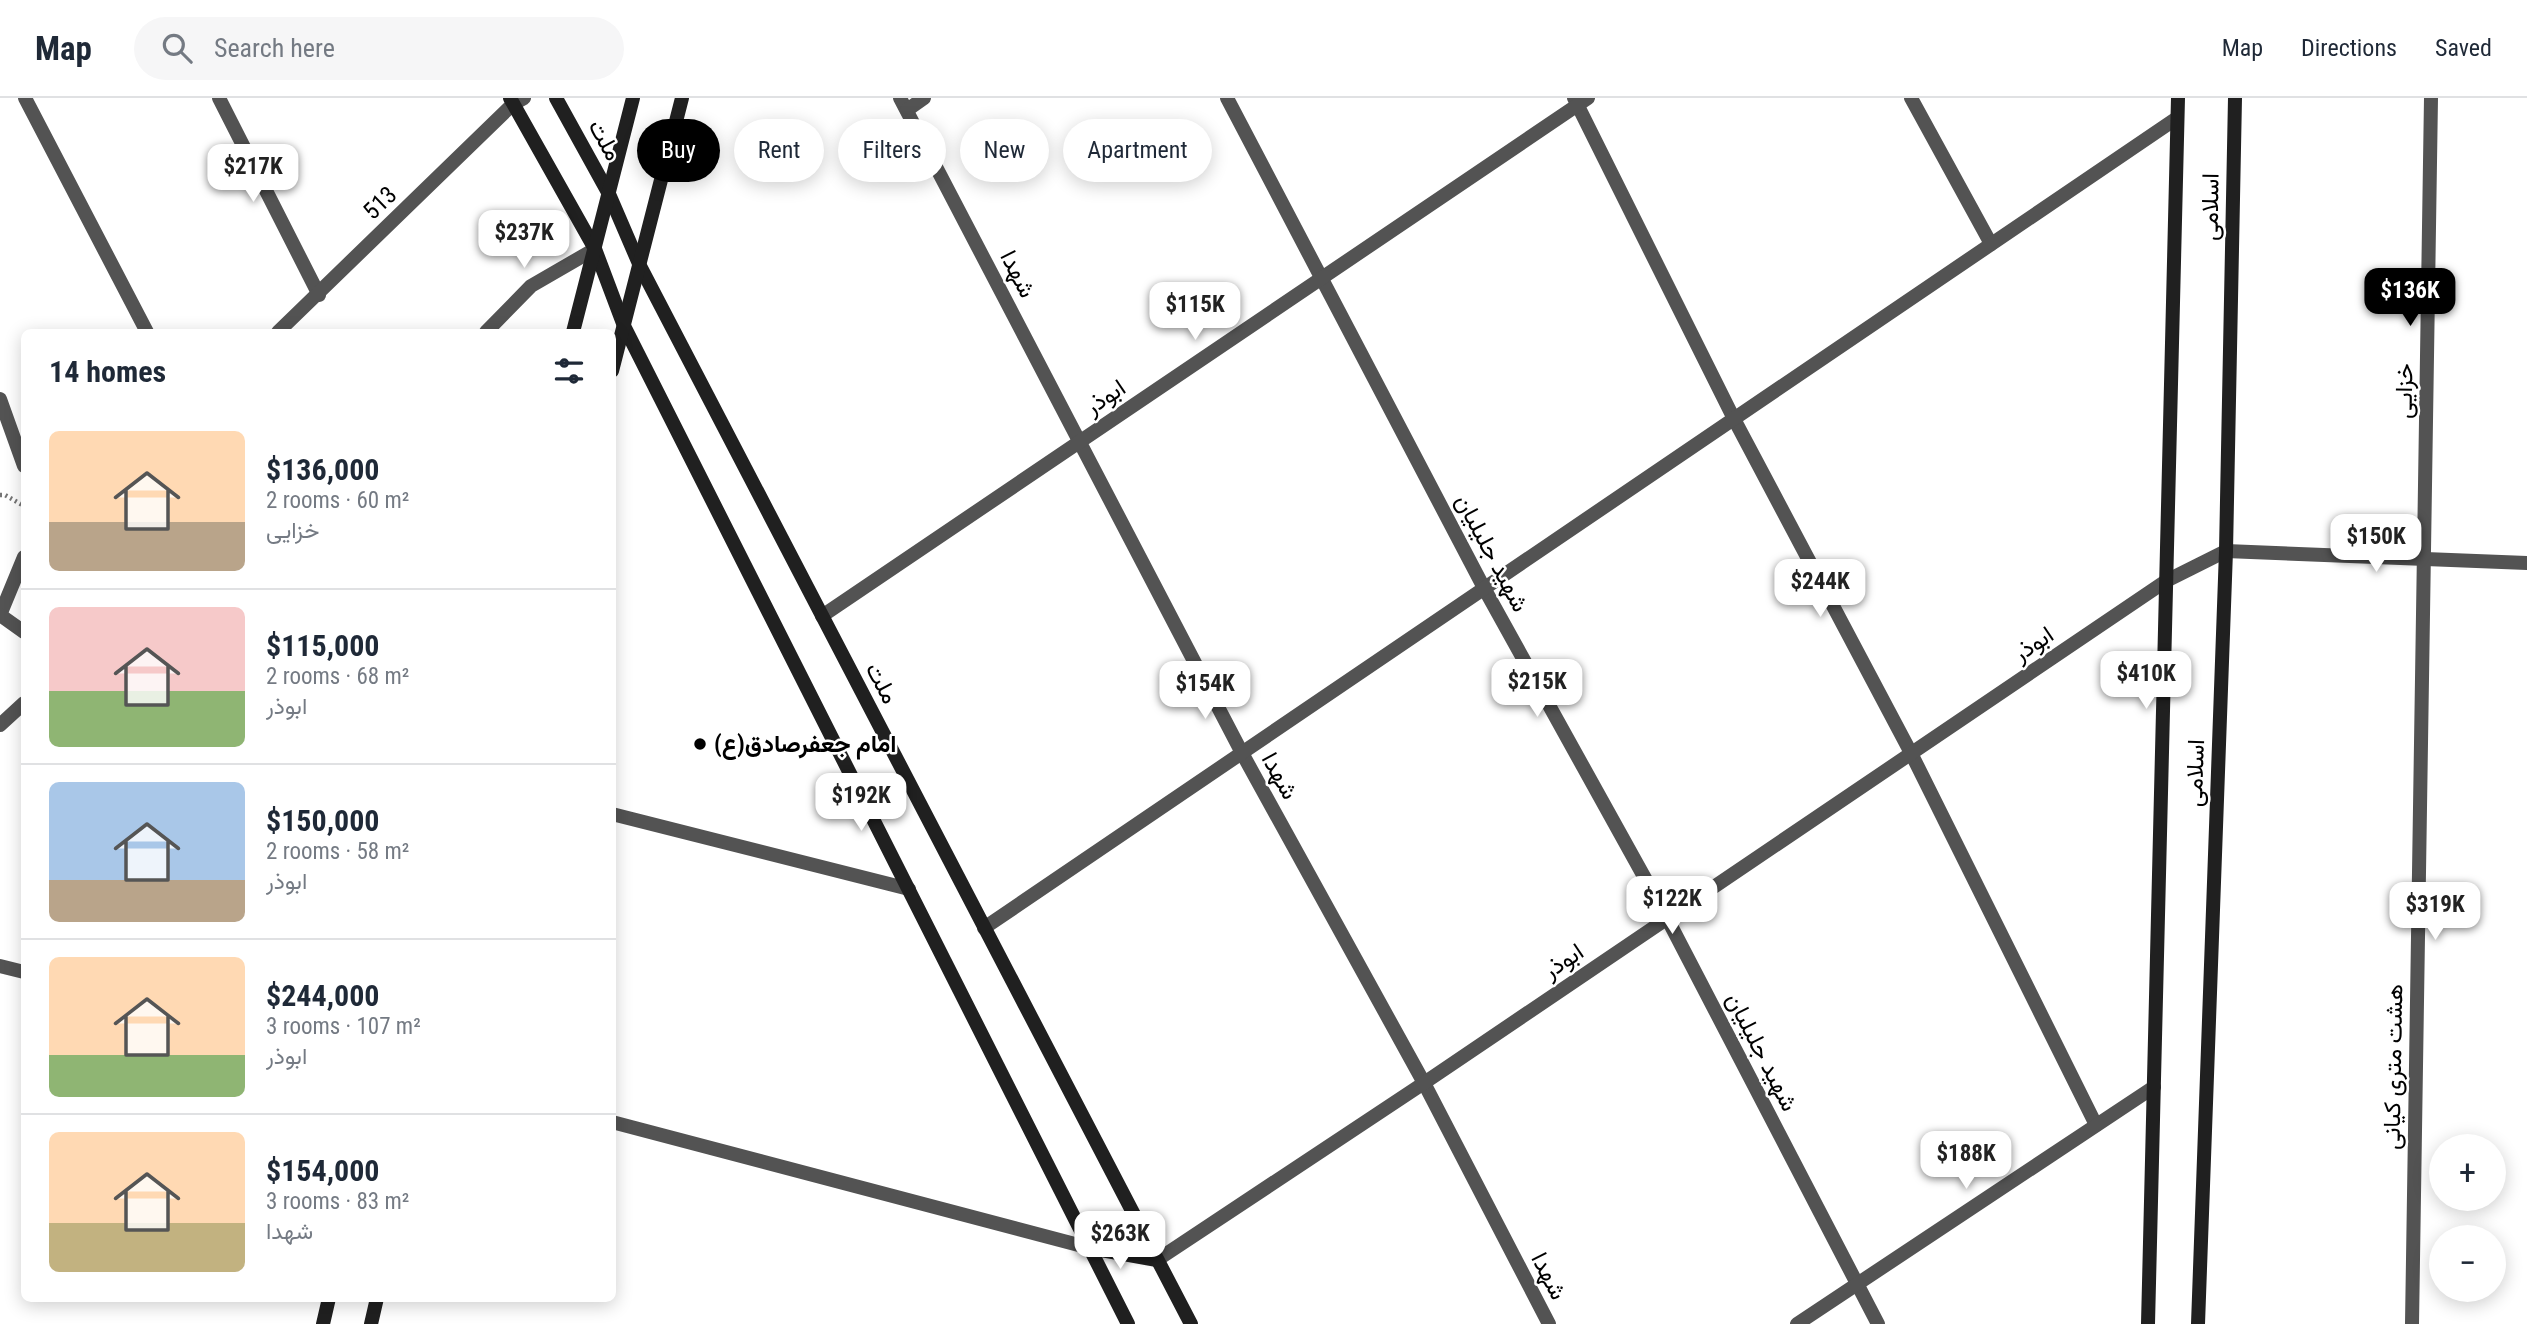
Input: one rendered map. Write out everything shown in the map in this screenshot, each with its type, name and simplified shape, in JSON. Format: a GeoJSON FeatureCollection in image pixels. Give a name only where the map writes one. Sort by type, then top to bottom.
{"type":"FeatureCollection","features":[{"type":"Feature","properties":{"kind":"street"},"geometry":{"type":"LineString","coordinates":[[24,98],[145,329]]}},
{"type":"Feature","properties":{"kind":"street"},"geometry":{"type":"LineString","coordinates":[[219,98],[319,295]]}},
{"type":"Feature","properties":{"kind":"street","name":"ملت"},"geometry":{"type":"LineString","coordinates":[[556,98],[609,194],[640,266],[1191,1324]]}},
{"type":"Feature","properties":{"kind":"street"},"geometry":{"type":"LineString","coordinates":[[574,329],[633,98]]}},
{"type":"Feature","properties":{"kind":"street"},"geometry":{"type":"LineString","coordinates":[[616,357],[682,98]]}},
{"type":"Feature","properties":{"kind":"street"},"geometry":{"type":"LineString","coordinates":[[904,104],[923,98]]}},
{"type":"Feature","properties":{"kind":"street","name":"شهید جلیلیان"},"geometry":{"type":"LineString","coordinates":[[1227,98],[1484,588],[1667,918],[1878,1324]]}},
{"type":"Feature","properties":{"kind":"street"},"geometry":{"type":"LineString","coordinates":[[1911,98],[1991,244]]}},
{"type":"Feature","properties":{"kind":"street","name":"اسلامی"},"geometry":{"type":"LineString","coordinates":[[2148,1324],[2178,98]]}},
{"type":"Feature","properties":{"kind":"street","name":"اسلامی"},"geometry":{"type":"LineString","coordinates":[[2198,1324],[2226,551],[2235,98]]}},
{"type":"Feature","properties":{"kind":"street","name":"خزایی"},"geometry":{"type":"LineString","coordinates":[[2424,559],[2431,98]]}},
{"type":"Feature","properties":{"kind":"street"},"geometry":{"type":"LineString","coordinates":[[515,100],[595,248],[624,326],[1128,1324]]}},
{"type":"Feature","properties":{"kind":"street","name":"513"},"geometry":{"type":"LineString","coordinates":[[281,329],[515,100]]}},
{"type":"Feature","properties":{"kind":"street"},"geometry":{"type":"LineString","coordinates":[[1580,100],[1734,419],[1911,753],[2096,1125]]}},
{"type":"Feature","properties":{"kind":"street","name":"ابوذر"},"geometry":{"type":"LineString","coordinates":[[822,616],[1580,100]]}},
{"type":"Feature","properties":{"kind":"street","name":"شهدا"},"geometry":{"type":"LineString","coordinates":[[904,104],[1242,753],[1424,1083],[1549,1324]]}},
{"type":"Feature","properties":{"kind":"street"},"geometry":{"type":"LineString","coordinates":[[984,928],[2177,118]]}},
{"type":"Feature","properties":{"kind":"street"},"geometry":{"type":"LineString","coordinates":[[489,329],[531,286],[595,248]]}},
{"type":"Feature","properties":{"kind":"street"},"geometry":{"type":"LineString","coordinates":[[0,399],[21,458]]}},
{"type":"Feature","properties":{"kind":"street"},"geometry":{"type":"LineString","coordinates":[[2226,551],[2527,563]]}},
{"type":"Feature","properties":{"kind":"street","name":"ابوذر"},"geometry":{"type":"LineString","coordinates":[[1157,1260],[1424,1083],[2166,581],[2226,551]]}},
{"type":"Feature","properties":{"kind":"street","name":"هشت متری کیانی"},"geometry":{"type":"LineString","coordinates":[[2412,1324],[2424,559]]}},
{"type":"Feature","properties":{"kind":"street"},"geometry":{"type":"LineString","coordinates":[[21,564],[0,615],[21,630]]}},
{"type":"Feature","properties":{"kind":"street"},"geometry":{"type":"LineString","coordinates":[[0,725],[21,706]]}},
{"type":"Feature","properties":{"kind":"street"},"geometry":{"type":"LineString","coordinates":[[616,815],[909,889]]}},
{"type":"Feature","properties":{"kind":"street"},"geometry":{"type":"LineString","coordinates":[[0,965],[21,971]]}},
{"type":"Feature","properties":{"kind":"street"},"geometry":{"type":"LineString","coordinates":[[1797,1324],[2154,1087]]}},
{"type":"Feature","properties":{"kind":"street"},"geometry":{"type":"LineString","coordinates":[[616,1123],[1090,1248],[1157,1260]]}},
{"type":"Feature","properties":{"kind":"street"},"geometry":{"type":"LineString","coordinates":[[323,1324],[328,1302]]}},
{"type":"Feature","properties":{"kind":"street"},"geometry":{"type":"LineString","coordinates":[[371,1324],[376,1302]]}},
{"type":"Feature","properties":{"kind":"path"},"geometry":{"type":"LineString","coordinates":[[0,495],[21,504]]}},
{"type":"Feature","properties":{"kind":"place","name":"امام جعفرصادق(ع)"},"geometry":{"type":"Point","coordinates":[700,744]}}]}
